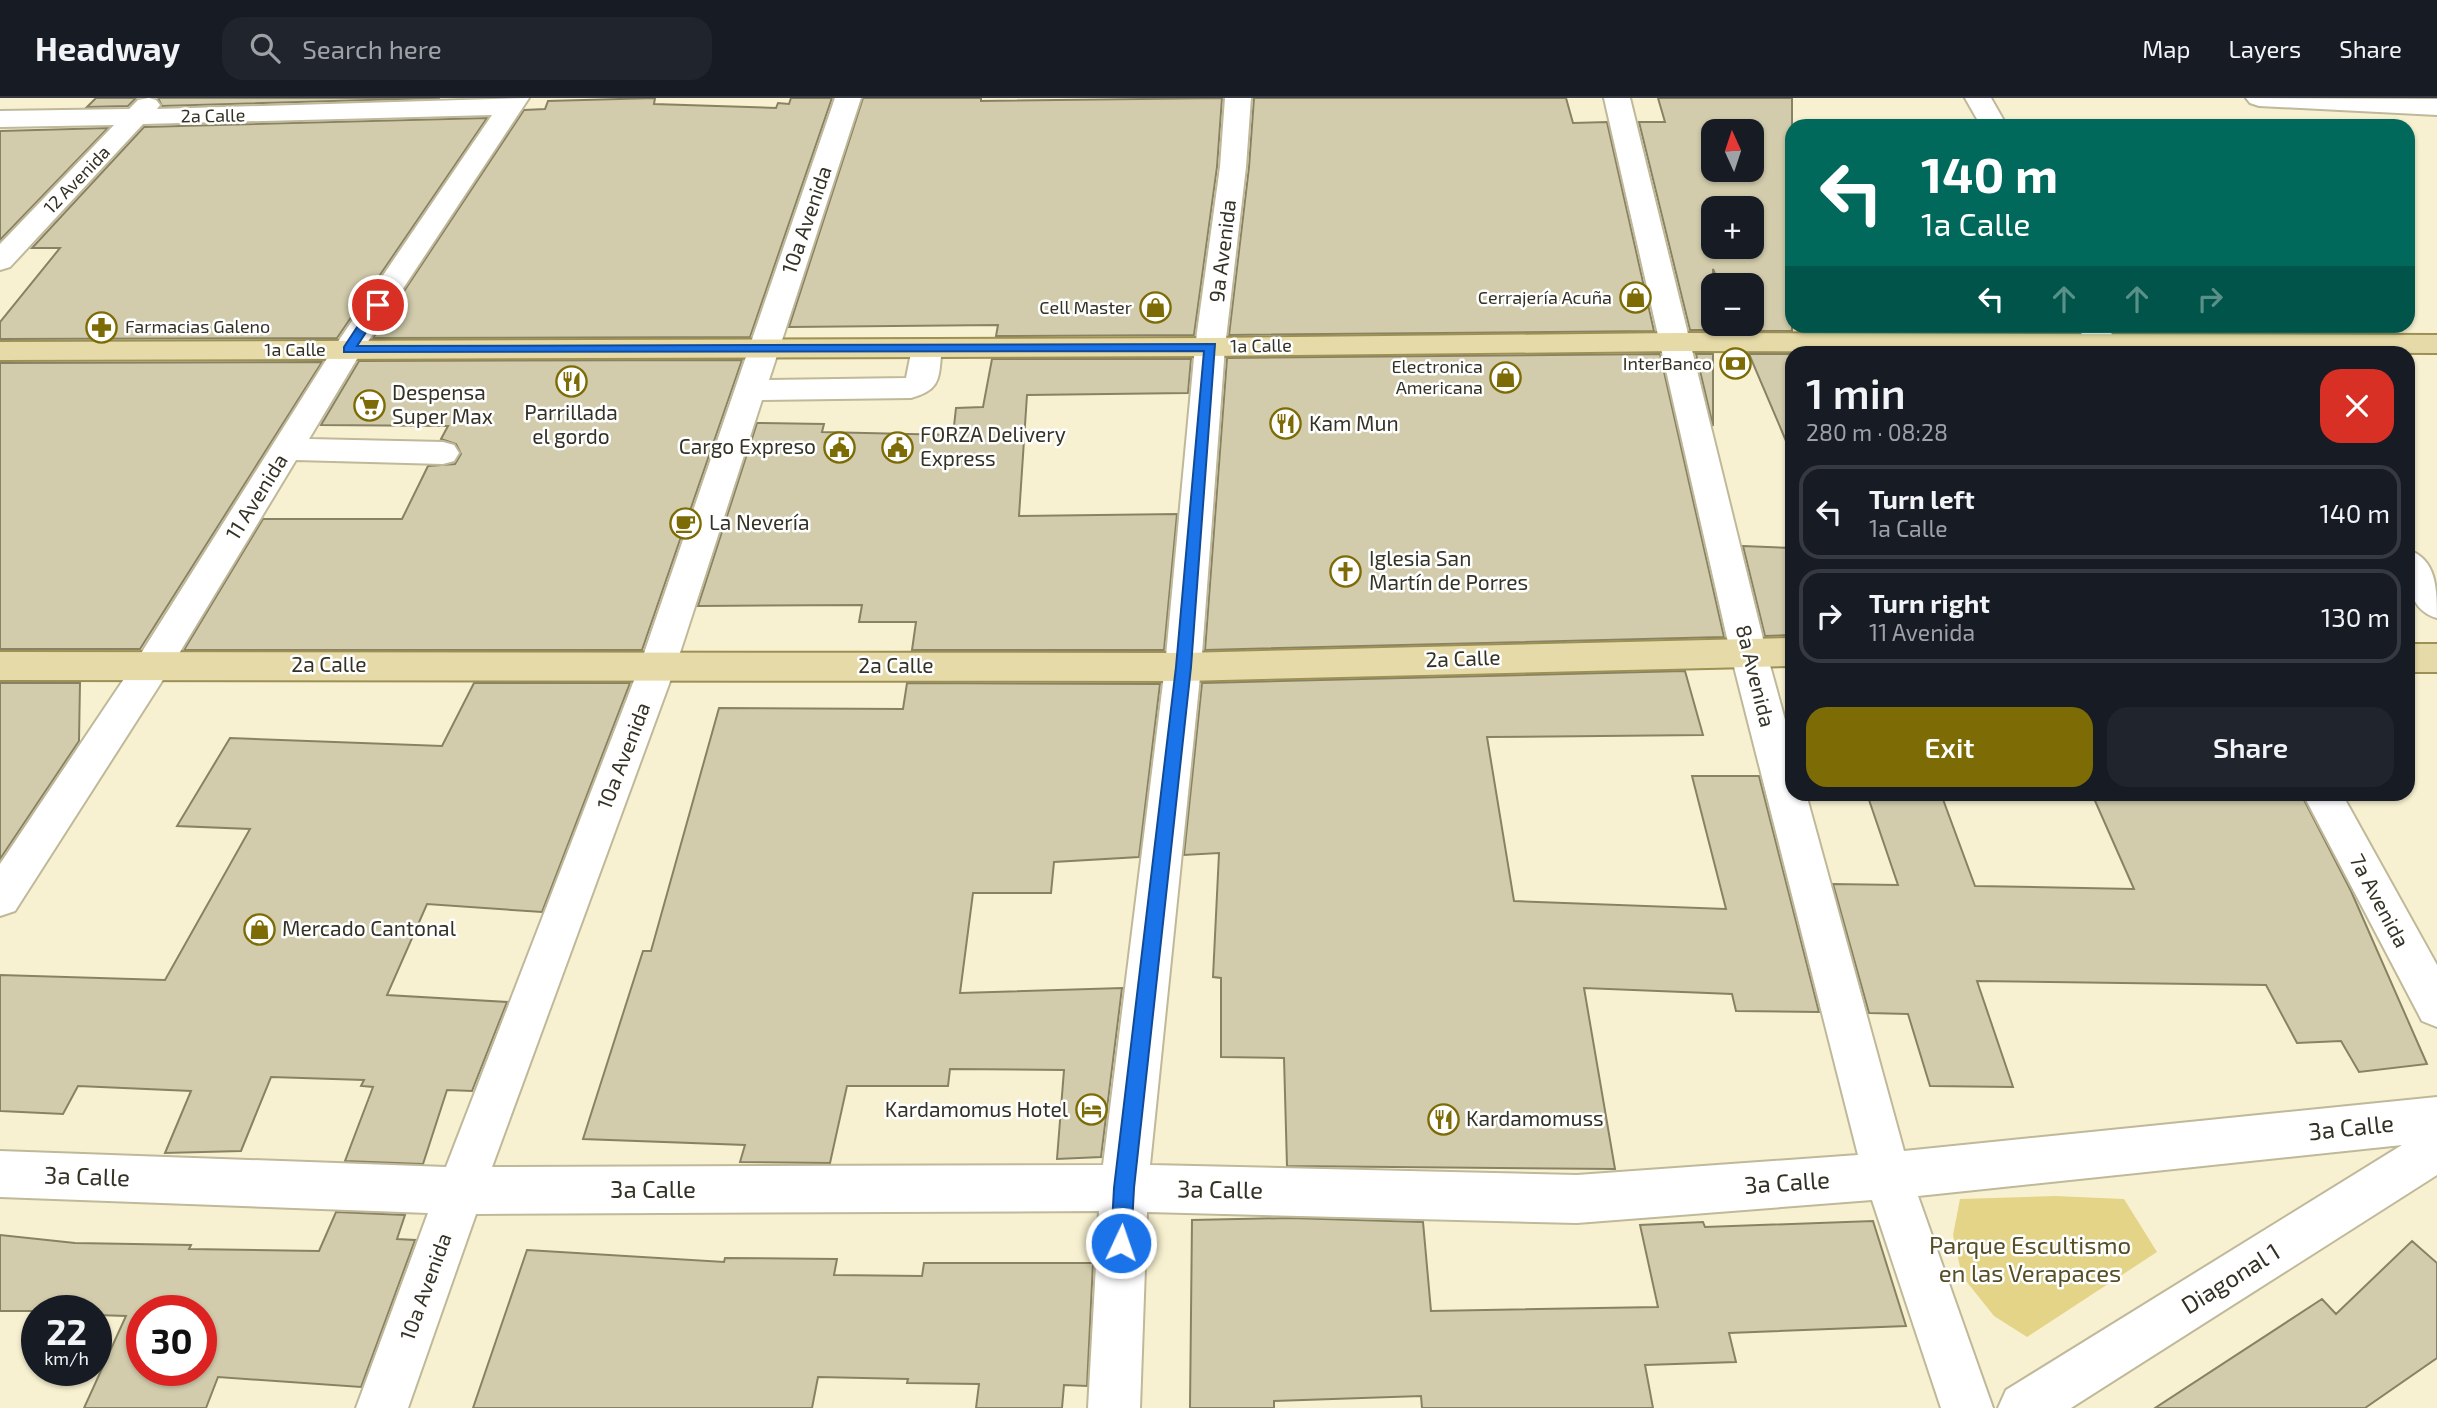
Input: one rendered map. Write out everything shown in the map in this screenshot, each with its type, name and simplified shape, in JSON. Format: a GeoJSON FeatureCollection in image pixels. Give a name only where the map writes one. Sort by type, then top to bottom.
{"type":"FeatureCollection","features":[{"type":"Feature","properties":{"kind":"main road","name":"1a Calle"},"geometry":{"type":"LineString","coordinates":[[0,351],[2101,341],[2215,346]]}},
{"type":"Feature","properties":{"kind":"main road","name":"1a Calle"},"geometry":{"type":"LineString","coordinates":[[2375,346],[2437,344]]}},
{"type":"Feature","properties":{"kind":"main road","name":"2a Calle"},"geometry":{"type":"LineString","coordinates":[[0,666],[1183,667],[1785,652]]}},
{"type":"Feature","properties":{"kind":"main road"},"geometry":{"type":"LineString","coordinates":[[2415,658],[2437,658]]}},
{"type":"Feature","properties":{"kind":"street","name":"10a Avenida"},"geometry":{"type":"LineString","coordinates":[[382,1408],[460,1191],[659,665],[848,98]]}},
{"type":"Feature","properties":{"kind":"street","name":"9a Avenida"},"geometry":{"type":"LineString","coordinates":[[1114,1408],[1124,1188],[1183,667],[1210,347],[1233,167],[1238,98]]}},
{"type":"Feature","properties":{"kind":"street","name":"8a Avenida"},"geometry":{"type":"LineString","coordinates":[[1617,98],[1748,652],[1785,791]]}},
{"type":"Feature","properties":{"kind":"street"},"geometry":{"type":"LineString","coordinates":[[1978,98],[1990,119]]}},
{"type":"Feature","properties":{"kind":"street"},"geometry":{"type":"LineString","coordinates":[[2259,98],[2437,107]]}},
{"type":"Feature","properties":{"kind":"street","name":"2a Calle"},"geometry":{"type":"LineString","coordinates":[[0,119],[145,107],[513,103]]}},
{"type":"Feature","properties":{"kind":"street","name":"11 Avenida"},"geometry":{"type":"LineString","coordinates":[[0,898],[153,665],[348,349],[513,103]]}},
{"type":"Feature","properties":{"kind":"street","name":"12 Avenida"},"geometry":{"type":"LineString","coordinates":[[0,261],[145,107]]}},
{"type":"Feature","properties":{"kind":"street"},"geometry":{"type":"LineString","coordinates":[[749,390],[912,388],[922,383],[927,348]]}},
{"type":"Feature","properties":{"kind":"street"},"geometry":{"type":"LineString","coordinates":[[286,449],[443,453]]}},
{"type":"Feature","properties":{"kind":"street"},"geometry":{"type":"LineString","coordinates":[[2415,572],[2437,605]]}},
{"type":"Feature","properties":{"kind":"street","name":"8a Avenida"},"geometry":{"type":"LineString","coordinates":[[1788,801],[1887,1176],[1967,1408]]}},
{"type":"Feature","properties":{"kind":"street","name":"7a Avenida"},"geometry":{"type":"LineString","coordinates":[[2326,801],[2437,1007]]}},
{"type":"Feature","properties":{"kind":"street","name":"3a Calle"},"geometry":{"type":"LineString","coordinates":[[0,1174],[460,1191],[1124,1188],[1577,1199],[1887,1176],[2437,1119]]}},
{"type":"Feature","properties":{"kind":"street","name":"Diagonal 1"},"geometry":{"type":"LineString","coordinates":[[2024,1408],[2437,1149]]}},
{"type":"Feature","properties":{"kind":"green space","name":"Parque Escultismo en las Verapaces"},"geometry":{"type":"Polygon","coordinates":[[[2055,1196],[2124,1199],[2157,1252],[2027,1337],[1994,1316],[1962,1276],[1953,1235],[1960,1199],[2055,1196]]]}},
{"type":"Feature","properties":{"kind":"building"},"geometry":{"type":"Polygon","coordinates":[[[96,98],[136,98],[128,106],[87,107],[96,98]]]}},
{"type":"Feature","properties":{"kind":"building"},"geometry":{"type":"Polygon","coordinates":[[[158,98],[440,98],[162,106],[158,98]]]}},
{"type":"Feature","properties":{"kind":"building"},"geometry":{"type":"Polygon","coordinates":[[[655,98],[654,104],[776,108],[778,103],[789,104],[791,98],[832,98],[750,337],[373,338],[524,110],[545,109],[548,101],[655,98]]]}},
{"type":"Feature","properties":{"kind":"building"},"geometry":{"type":"Polygon","coordinates":[[[863,98],[981,98],[981,101],[1222,98],[1217,167],[1194,335],[996,336],[998,325],[789,327],[863,98]]]}},
{"type":"Feature","properties":{"kind":"building"},"geometry":{"type":"Polygon","coordinates":[[[1254,98],[1566,98],[1573,123],[1607,122],[1654,331],[1229,335],[1249,167],[1254,98]]]}},
{"type":"Feature","properties":{"kind":"building"},"geometry":{"type":"Polygon","coordinates":[[[1658,98],[1792,98],[1792,119],[1785,119],[1785,331],[1764,331],[1764,273],[1715,273],[1713,269],[1713,273],[1701,273],[1701,330],[1690,330],[1639,122],[1665,122],[1658,98]]]}},
{"type":"Feature","properties":{"kind":"building"},"geometry":{"type":"Polygon","coordinates":[[[487,118],[337,338],[0,339],[0,322],[60,248],[32,248],[144,127],[487,118]]]}},
{"type":"Feature","properties":{"kind":"building"},"geometry":{"type":"Polygon","coordinates":[[[108,128],[0,240],[0,131],[108,128]]]}},
{"type":"Feature","properties":{"kind":"building"},"geometry":{"type":"Polygon","coordinates":[[[1660,354],[1724,637],[1205,650],[1227,358],[1660,354]]]}},
{"type":"Feature","properties":{"kind":"building"},"geometry":{"type":"Polygon","coordinates":[[[1696,354],[1713,354],[1713,426],[1696,354]]]}},
{"type":"Feature","properties":{"kind":"building"},"geometry":{"type":"Polygon","coordinates":[[[1749,354],[1785,354],[1785,439],[1749,354]]]}},
{"type":"Feature","properties":{"kind":"building"},"geometry":{"type":"Polygon","coordinates":[[[992,359],[1191,359],[1188,393],[1027,395],[1019,516],[1177,514],[1164,650],[912,650],[916,622],[859,622],[862,605],[698,606],[757,423],[824,424],[822,432],[953,435],[956,408],[983,407],[992,359]]]}},
{"type":"Feature","properties":{"kind":"building"},"geometry":{"type":"Polygon","coordinates":[[[742,360],[642,650],[184,650],[263,519],[402,519],[428,466],[455,464],[461,454],[456,444],[441,439],[448,426],[321,425],[359,361],[742,360]]]}},
{"type":"Feature","properties":{"kind":"building"},"geometry":{"type":"Polygon","coordinates":[[[322,362],[140,649],[0,649],[0,363],[322,362]]]}},
{"type":"Feature","properties":{"kind":"building"},"geometry":{"type":"Polygon","coordinates":[[[1743,546],[1785,548],[1785,635],[1765,636],[1743,546]]]}},
{"type":"Feature","properties":{"kind":"building"},"geometry":{"type":"Polygon","coordinates":[[[1685,671],[1703,735],[1487,737],[1514,901],[1726,909],[1692,776],[1759,776],[1819,1012],[1736,1011],[1732,994],[1584,988],[1615,1169],[1287,1166],[1284,1058],[1221,1057],[1221,978],[1213,977],[1219,853],[1184,855],[1202,683],[1685,671]]]}},
{"type":"Feature","properties":{"kind":"building"},"geometry":{"type":"Polygon","coordinates":[[[0,683],[80,683],[79,741],[0,859],[0,683]]]}},
{"type":"Feature","properties":{"kind":"building"},"geometry":{"type":"Polygon","coordinates":[[[474,683],[630,683],[542,912],[427,904],[387,995],[507,1002],[472,1091],[447,1090],[423,1164],[345,1161],[373,1087],[361,1086],[364,1080],[271,1077],[241,1151],[165,1153],[191,1091],[78,1086],[63,1114],[0,1111],[0,975],[165,980],[250,829],[177,826],[230,738],[442,746],[474,683]]]}},
{"type":"Feature","properties":{"kind":"building"},"geometry":{"type":"Polygon","coordinates":[[[907,683],[1160,684],[1139,857],[1054,862],[1051,893],[973,893],[960,993],[1122,988],[1101,1157],[1057,1159],[1064,1070],[950,1069],[948,1086],[847,1086],[830,1163],[740,1162],[745,1145],[583,1139],[643,951],[651,951],[719,708],[903,709],[907,683]]]}},
{"type":"Feature","properties":{"kind":"building"},"geometry":{"type":"Polygon","coordinates":[[[1869,801],[1944,801],[1975,886],[2134,889],[2095,801],[2305,801],[2351,891],[2427,1064],[2359,1072],[2341,1041],[2297,1043],[2266,985],[1977,981],[2013,1087],[1930,1086],[1908,1014],[1869,1013],[1833,884],[1898,885],[1869,801]]]}},
{"type":"Feature","properties":{"kind":"building"},"geometry":{"type":"Polygon","coordinates":[[[336,1212],[405,1215],[397,1239],[415,1240],[361,1387],[218,1377],[217,1380],[217,1295],[126,1295],[126,1316],[112,1316],[112,1295],[21,1295],[21,1311],[0,1311],[0,1235],[75,1243],[191,1245],[189,1249],[319,1251],[336,1212]]]}},
{"type":"Feature","properties":{"kind":"building"},"geometry":{"type":"Polygon","coordinates":[[[1289,1218],[1423,1222],[1431,1311],[1658,1307],[1640,1225],[1703,1222],[1705,1227],[1873,1221],[1906,1326],[1729,1333],[1736,1362],[1645,1365],[1653,1408],[1422,1408],[1421,1396],[1274,1401],[1274,1408],[1190,1408],[1192,1220],[1289,1218]]]}},
{"type":"Feature","properties":{"kind":"building"},"geometry":{"type":"Polygon","coordinates":[[[2412,1241],[2437,1263],[2437,1358],[2365,1408],[2155,1408],[2322,1299],[2336,1314],[2412,1241]]]}},
{"type":"Feature","properties":{"kind":"building"},"geometry":{"type":"Polygon","coordinates":[[[527,1250],[724,1262],[725,1258],[837,1259],[834,1275],[922,1276],[924,1263],[1093,1263],[1087,1386],[1064,1385],[1062,1408],[976,1408],[979,1384],[907,1383],[908,1379],[818,1377],[812,1408],[473,1408],[527,1250]]]}},
{"type":"Feature","properties":{"kind":"building"},"geometry":{"type":"Polygon","coordinates":[[[126,1316],[126,1386],[215,1386],[206,1408],[84,1408],[94,1386],[112,1386],[112,1347],[126,1316]]]}},
{"type":"Feature","properties":{"kind":"place","name":"Cerrajería Acuña"},"geometry":{"type":"Point","coordinates":[1635,298]}},
{"type":"Feature","properties":{"kind":"place","name":"Cell Master"},"geometry":{"type":"Point","coordinates":[1155,308]}},
{"type":"Feature","properties":{"kind":"place","name":"Farmacias Galeno"},"geometry":{"type":"Point","coordinates":[102,327]}},
{"type":"Feature","properties":{"kind":"place","name":"InterBanco"},"geometry":{"type":"Point","coordinates":[1735,364]}},
{"type":"Feature","properties":{"kind":"place","name":"Electronica Americana"},"geometry":{"type":"Point","coordinates":[1506,377]}},
{"type":"Feature","properties":{"kind":"place","name":"Parrillada el gordo"},"geometry":{"type":"Point","coordinates":[571,381]}},
{"type":"Feature","properties":{"kind":"place","name":"Despensa Super Max"},"geometry":{"type":"Point","coordinates":[369,405]}},
{"type":"Feature","properties":{"kind":"place","name":"Kam Mun"},"geometry":{"type":"Point","coordinates":[1286,424]}},
{"type":"Feature","properties":{"kind":"place","name":"Cargo Expreso"},"geometry":{"type":"Point","coordinates":[839,447]}},
{"type":"Feature","properties":{"kind":"place","name":"FORZA Delivery Express"},"geometry":{"type":"Point","coordinates":[897,447]}},
{"type":"Feature","properties":{"kind":"place","name":"La Nevería"},"geometry":{"type":"Point","coordinates":[686,523]}},
{"type":"Feature","properties":{"kind":"place","name":"Iglesia San Martín de Porres"},"geometry":{"type":"Point","coordinates":[1346,571]}},
{"type":"Feature","properties":{"kind":"place","name":"Mercado Cantonal"},"geometry":{"type":"Point","coordinates":[259,929]}},
{"type":"Feature","properties":{"kind":"place","name":"Kardamomus Hotel"},"geometry":{"type":"Point","coordinates":[1091,1110]}},
{"type":"Feature","properties":{"kind":"place","name":"Kardamomuss"},"geometry":{"type":"Point","coordinates":[1443,1119]}},
{"type":"Feature","properties":{"kind":"route"},"geometry":{"type":"LineString","coordinates":[[378,305],[348,349],[1210,347],[1183,667],[1124,1188],[1121,1243]]}}]}
